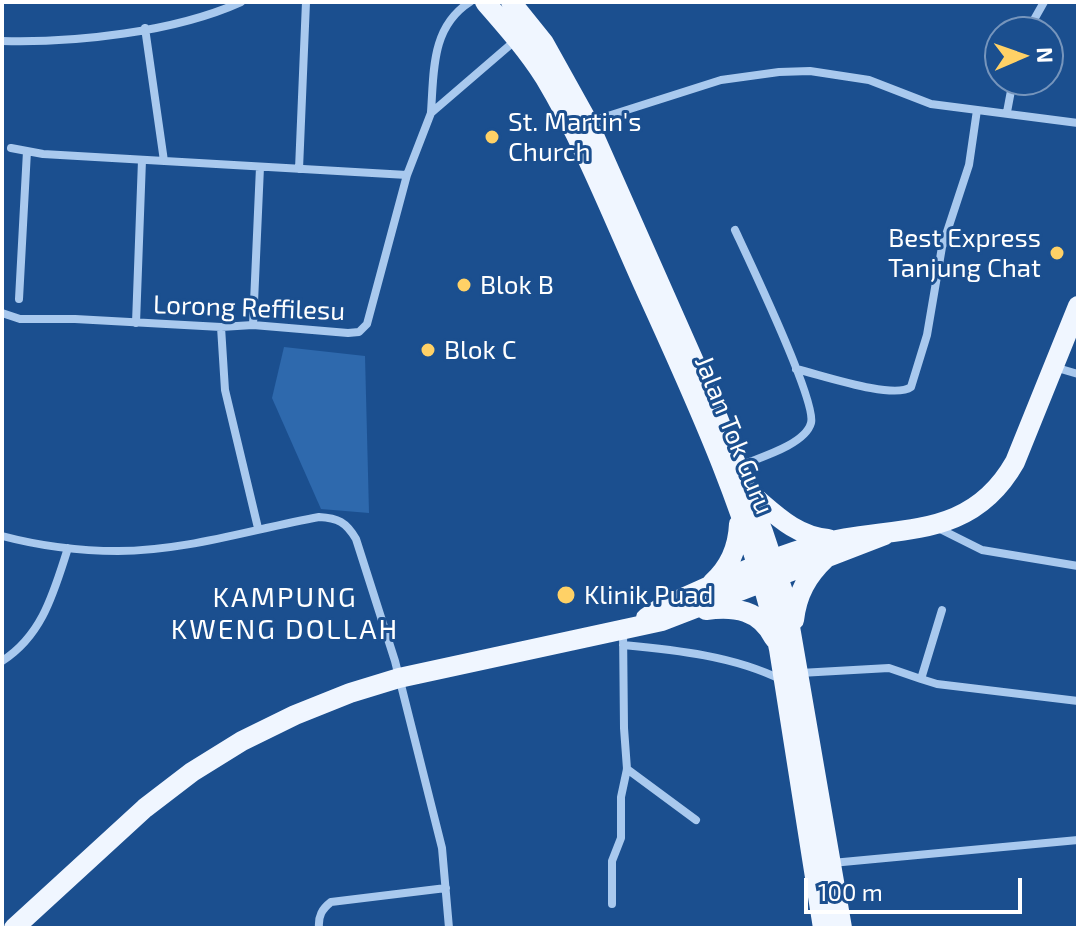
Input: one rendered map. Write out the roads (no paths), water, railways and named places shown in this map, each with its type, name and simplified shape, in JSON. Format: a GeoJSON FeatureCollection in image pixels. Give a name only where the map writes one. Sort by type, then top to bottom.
{"type":"FeatureCollection","features":[{"type":"Feature","properties":{"kind":"main road","name":"Jalan Tok Guru"},"geometry":{"type":"LineString","coordinates":[[485,2],[517,39],[545,79],[592,172],[741,495],[767,570],[785,598],[787,646],[823,928]]}},
{"type":"Feature","properties":{"kind":"main road","name":"Jalan Tok Guru"},"geometry":{"type":"LineString","coordinates":[[511,2],[544,43],[588,122],[738,466],[741,495]]}},
{"type":"Feature","properties":{"kind":"main road"},"geometry":{"type":"LineString","coordinates":[[14,928],[145,808],[192,772],[242,741],[295,715],[399,678],[628,633],[767,570],[832,547],[932,525],[974,510],[1004,481],[1015,462],[1078,306]]}},
{"type":"Feature","properties":{"kind":"main road"},"geometry":{"type":"LineString","coordinates":[[689,604],[724,572],[734,555],[739,539],[741,495],[779,520],[832,547]]}},
{"type":"Feature","properties":{"kind":"main road"},"geometry":{"type":"LineString","coordinates":[[689,604],[744,610],[757,616],[787,646],[804,583],[832,547]]}},
{"type":"Feature","properties":{"kind":"main road","name":"Jalan Tok Guru"},"geometry":{"type":"LineString","coordinates":[[792,677],[842,928]]}},
{"type":"Feature","properties":{"kind":"street"},"geometry":{"type":"LineString","coordinates":[[2,41],[34,42],[145,28],[204,17],[241,2]]}},
{"type":"Feature","properties":{"kind":"street"},"geometry":{"type":"LineString","coordinates":[[299,169],[306,2]]}},
{"type":"Feature","properties":{"kind":"street","name":"Lorong Reffilesu"},"geometry":{"type":"LineString","coordinates":[[2,313],[16,319],[221,327],[253,325],[348,333],[364,329],[407,175],[431,113],[436,50],[441,33],[451,17],[470,2]]}},
{"type":"Feature","properties":{"kind":"street"},"geometry":{"type":"LineString","coordinates":[[145,28],[164,161]]}},
{"type":"Feature","properties":{"kind":"street","name":"Lorong Reffilesu"},"geometry":{"type":"LineString","coordinates":[[431,113],[517,39]]}},
{"type":"Feature","properties":{"kind":"street"},"geometry":{"type":"LineString","coordinates":[[588,122],[721,80],[810,71],[869,80],[931,104],[1078,123]]}},
{"type":"Feature","properties":{"kind":"street"},"geometry":{"type":"LineString","coordinates":[[1007,112],[1010,96]]}},
{"type":"Feature","properties":{"kind":"street"},"geometry":{"type":"LineString","coordinates":[[796,369],[881,390],[902,391],[911,387],[927,335],[942,247],[969,165],[977,110]]}},
{"type":"Feature","properties":{"kind":"street"},"geometry":{"type":"LineString","coordinates":[[11,148],[142,160],[407,175]]}},
{"type":"Feature","properties":{"kind":"street"},"geometry":{"type":"LineString","coordinates":[[19,299],[27,151]]}},
{"type":"Feature","properties":{"kind":"street"},"geometry":{"type":"LineString","coordinates":[[136,323],[142,160]]}},
{"type":"Feature","properties":{"kind":"street"},"geometry":{"type":"LineString","coordinates":[[253,325],[260,167]]}},
{"type":"Feature","properties":{"kind":"street"},"geometry":{"type":"LineString","coordinates":[[735,230],[796,369],[810,410],[811,424],[801,438],[738,466]]}},
{"type":"Feature","properties":{"kind":"street"},"geometry":{"type":"LineString","coordinates":[[221,327],[225,390],[258,528]]}},
{"type":"Feature","properties":{"kind":"street"},"geometry":{"type":"LineString","coordinates":[[1053,367],[1078,374]]}},
{"type":"Feature","properties":{"kind":"street"},"geometry":{"type":"LineString","coordinates":[[2,536],[38,545],[120,551],[181,544],[319,517],[335,518],[348,526],[356,539],[399,678],[442,848],[449,928]]}},
{"type":"Feature","properties":{"kind":"street"},"geometry":{"type":"LineString","coordinates":[[932,525],[982,550],[1078,566]]}},
{"type":"Feature","properties":{"kind":"street"},"geometry":{"type":"LineString","coordinates":[[2,661],[13,654],[41,622],[68,548]]}},
{"type":"Feature","properties":{"kind":"street"},"geometry":{"type":"LineString","coordinates":[[921,679],[942,610]]}},
{"type":"Feature","properties":{"kind":"street"},"geometry":{"type":"LineString","coordinates":[[612,904],[612,861],[621,838],[621,797],[627,769],[624,728],[628,633],[667,649],[792,677],[889,668],[937,684],[1078,701]]}},
{"type":"Feature","properties":{"kind":"street"},"geometry":{"type":"LineString","coordinates":[[627,769],[696,820]]}},
{"type":"Feature","properties":{"kind":"street"},"geometry":{"type":"LineString","coordinates":[[831,863],[1078,840]]}},
{"type":"Feature","properties":{"kind":"street"},"geometry":{"type":"LineString","coordinates":[[319,928],[323,908],[342,898],[446,888]]}},
{"type":"Feature","properties":{"kind":"place","name":"St. Martin's Church"},"geometry":{"type":"Point","coordinates":[492,137]}},
{"type":"Feature","properties":{"kind":"place","name":"Best Express Tanjung Chat"},"geometry":{"type":"Point","coordinates":[1057,253]}},
{"type":"Feature","properties":{"kind":"place","name":"Blok B"},"geometry":{"type":"Point","coordinates":[464,285]}},
{"type":"Feature","properties":{"kind":"place","name":"Blok C"},"geometry":{"type":"Point","coordinates":[428,350]}},
{"type":"Feature","properties":{"kind":"place","name":"Klinik Puad"},"geometry":{"type":"Point","coordinates":[566,595]}},
{"type":"Feature","properties":{"kind":"district","name":"KAMPUNG KWENG DOLLAH"},"geometry":{"type":"Point","coordinates":[285,614]}}]}
